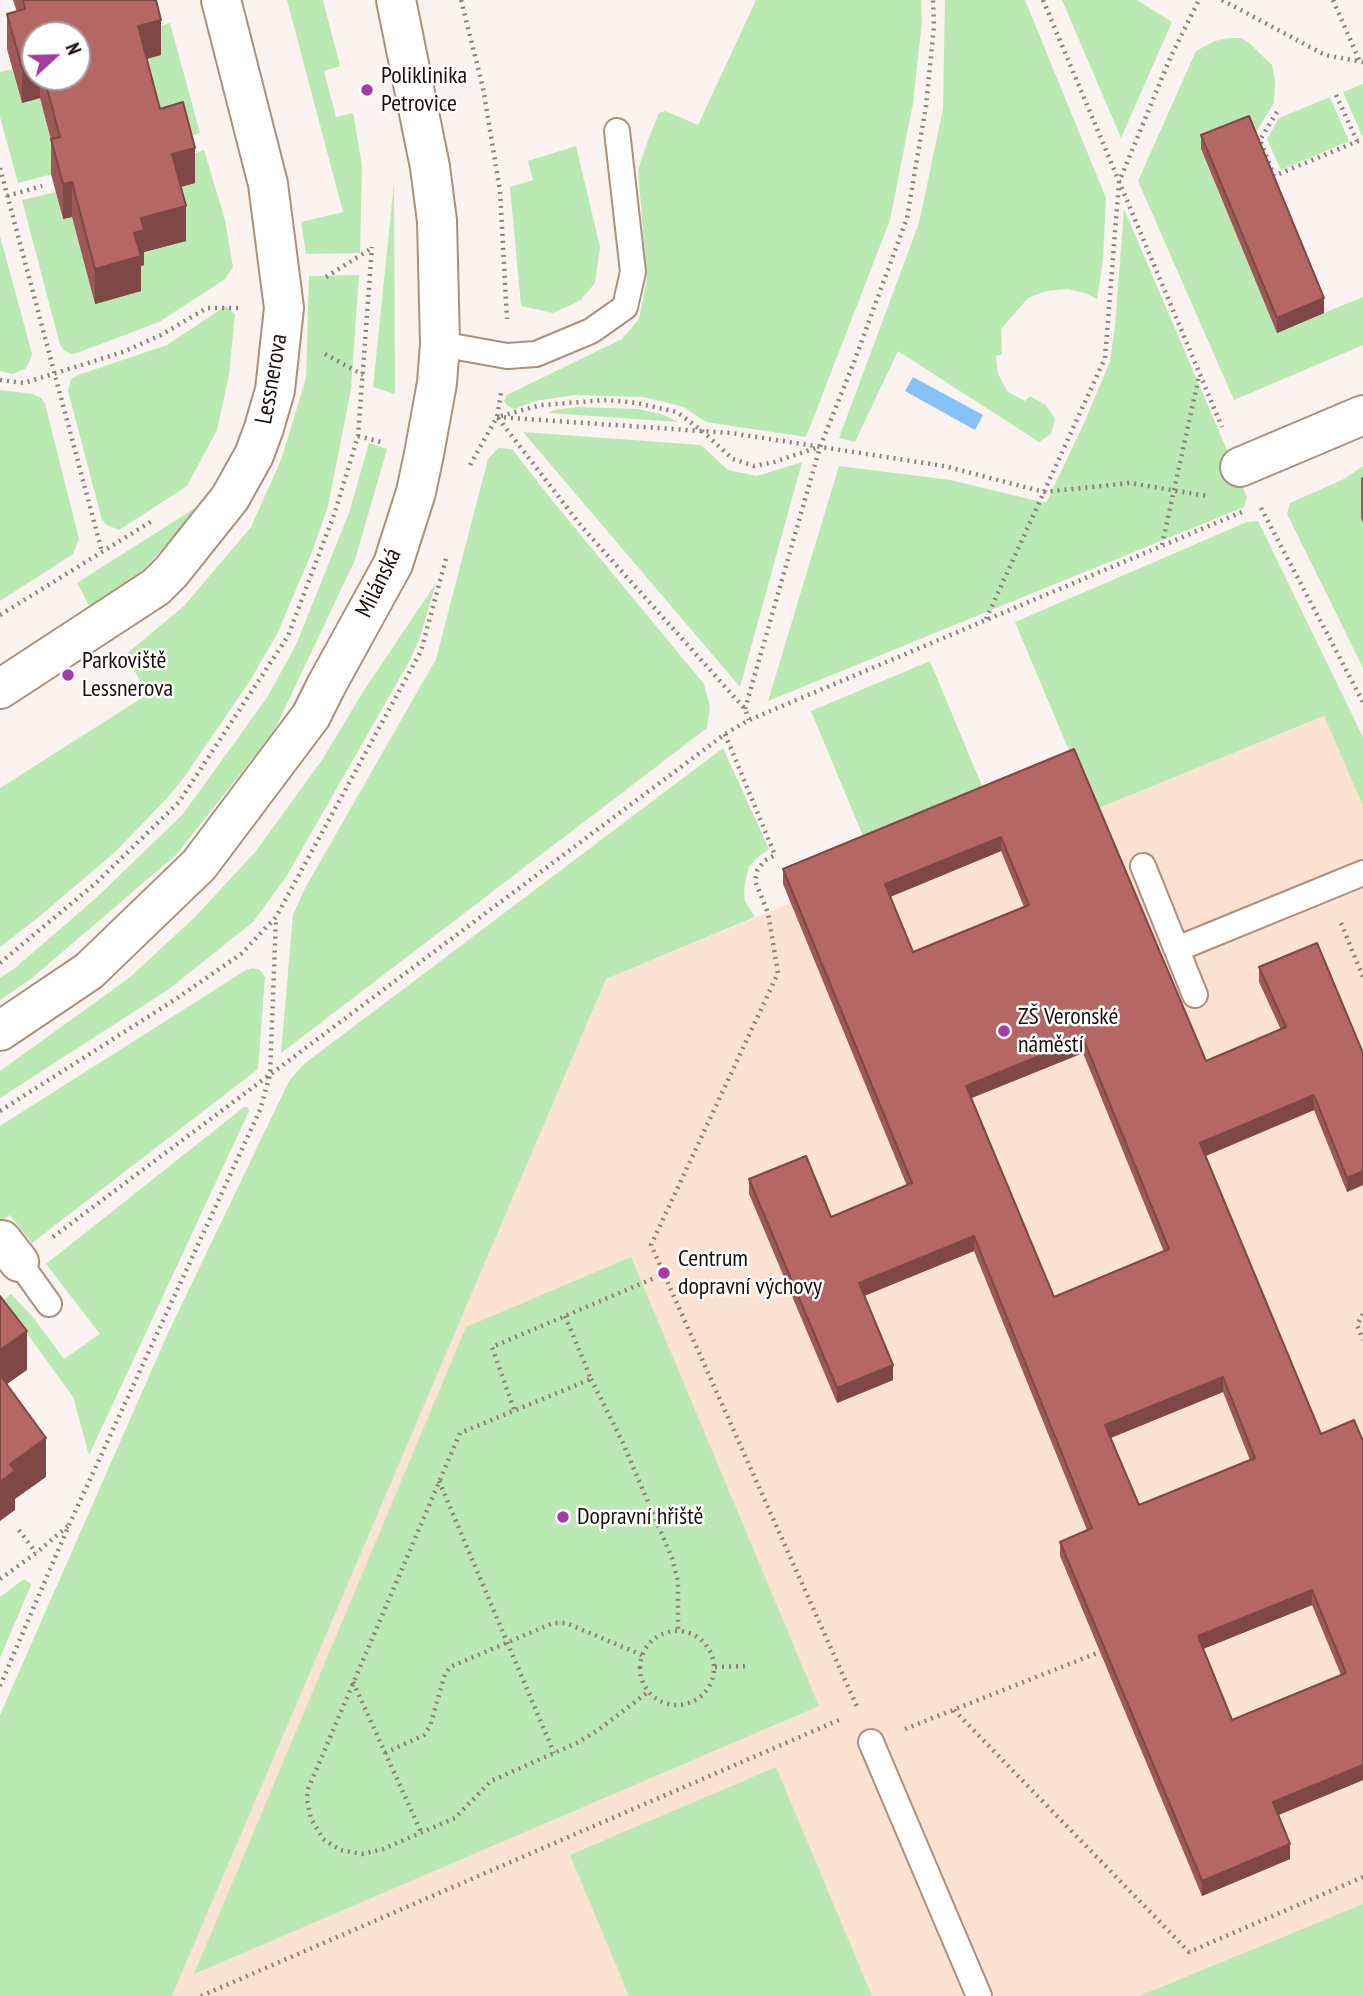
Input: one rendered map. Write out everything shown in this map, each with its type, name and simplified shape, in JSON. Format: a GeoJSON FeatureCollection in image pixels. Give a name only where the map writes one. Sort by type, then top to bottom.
{"type":"FeatureCollection","features":[{"type":"Feature","properties":{"kind":"street","name":"Lessnerova"},"geometry":{"type":"LineString","coordinates":[[0,689],[156,587],[230,498],[254,455],[264,428],[275,390],[284,308],[268,184],[220,0]]}},
{"type":"Feature","properties":{"kind":"street","name":"Milánská"},"geometry":{"type":"LineString","coordinates":[[0,1031],[89,971],[199,865],[312,716],[393,564],[416,492],[437,383],[440,344],[437,221],[430,167],[396,0]]}},
{"type":"Feature","properties":{"kind":"street"},"geometry":{"type":"LineString","coordinates":[[1240,467],[1363,415]]}},
{"type":"Feature","properties":{"kind":"lane"},"geometry":{"type":"LineString","coordinates":[[440,344],[507,356],[537,354],[591,331],[625,307],[634,272],[617,131]]}},
{"type":"Feature","properties":{"kind":"lane"},"geometry":{"type":"LineString","coordinates":[[1143,866],[1195,995]]}},
{"type":"Feature","properties":{"kind":"lane"},"geometry":{"type":"LineString","coordinates":[[1177,949],[1363,873]]}},
{"type":"Feature","properties":{"kind":"lane"},"geometry":{"type":"LineString","coordinates":[[9,1252],[49,1304]]}},
{"type":"Feature","properties":{"kind":"lane"},"geometry":{"type":"LineString","coordinates":[[871,1742],[979,1996]]}},
{"type":"Feature","properties":{"kind":"path"},"geometry":{"type":"LineString","coordinates":[[745,709],[820,447],[907,218],[926,106],[933,0]]}},
{"type":"Feature","properties":{"kind":"path"},"geometry":{"type":"LineString","coordinates":[[1042,0],[1240,467],[1363,702]]}},
{"type":"Feature","properties":{"kind":"path"},"geometry":{"type":"LineString","coordinates":[[986,620],[1105,358],[1119,182],[1171,56],[1199,0]]}},
{"type":"Feature","properties":{"kind":"path"},"geometry":{"type":"LineString","coordinates":[[1222,0],[1325,55],[1362,62]]}},
{"type":"Feature","properties":{"kind":"path"},"geometry":{"type":"LineString","coordinates":[[1333,0],[1362,62]]}},
{"type":"Feature","properties":{"kind":"path"},"geometry":{"type":"LineString","coordinates":[[1336,95],[1357,141]]}},
{"type":"Feature","properties":{"kind":"path"},"geometry":{"type":"LineString","coordinates":[[1277,112],[1260,140],[1273,176],[1363,139]]}},
{"type":"Feature","properties":{"kind":"path"},"geometry":{"type":"LineString","coordinates":[[0,168],[102,552]]}},
{"type":"Feature","properties":{"kind":"path"},"geometry":{"type":"LineString","coordinates":[[7,196],[42,186]]}},
{"type":"Feature","properties":{"kind":"path"},"geometry":{"type":"LineString","coordinates":[[0,963],[97,882],[179,802],[288,636],[335,512],[358,436],[372,247],[314,284],[315,308],[284,308]]}},
{"type":"Feature","properties":{"kind":"path"},"geometry":{"type":"LineString","coordinates":[[0,380],[24,383],[123,352],[161,335],[207,308],[246,308],[247,315]]}},
{"type":"Feature","properties":{"kind":"path"},"geometry":{"type":"LineString","coordinates":[[315,349],[363,375]]}},
{"type":"Feature","properties":{"kind":"path"},"geometry":{"type":"LineString","coordinates":[[1162,546],[1199,375]]}},
{"type":"Feature","properties":{"kind":"path"},"geometry":{"type":"LineString","coordinates":[[497,417],[541,405],[607,400],[637,403],[677,412],[733,459],[754,466],[820,447]]}},
{"type":"Feature","properties":{"kind":"path"},"geometry":{"type":"LineString","coordinates":[[497,417],[702,431],[820,447],[944,466],[1044,492],[1130,483],[1212,497]]}},
{"type":"Feature","properties":{"kind":"path"},"geometry":{"type":"LineString","coordinates":[[497,417],[582,527],[745,709],[748,720]]}},
{"type":"Feature","properties":{"kind":"path"},"geometry":{"type":"LineString","coordinates":[[9,1252],[270,1076],[725,734],[748,720],[1260,505]]}},
{"type":"Feature","properties":{"kind":"path"},"geometry":{"type":"LineString","coordinates":[[0,615],[156,519]]}},
{"type":"Feature","properties":{"kind":"path"},"geometry":{"type":"LineString","coordinates":[[725,734],[775,855],[764,861],[757,871],[755,881],[768,913],[778,973],[651,1245],[871,1742],[1097,1653]]}},
{"type":"Feature","properties":{"kind":"path"},"geometry":{"type":"LineString","coordinates":[[1326,888],[1363,977]]}},
{"type":"Feature","properties":{"kind":"path"},"geometry":{"type":"LineString","coordinates":[[0,1686],[69,1525],[260,1110],[270,1076],[276,917]]}},
{"type":"Feature","properties":{"kind":"path"},"geometry":{"type":"LineString","coordinates":[[514,1409],[492,1347],[663,1274]]}},
{"type":"Feature","properties":{"kind":"path"},"geometry":{"type":"LineString","coordinates":[[1363,1314],[1357,1325],[1363,1340]]}},
{"type":"Feature","properties":{"kind":"path"},"geometry":{"type":"LineString","coordinates":[[565,1316],[672,1558],[678,1581],[678,1631]]}},
{"type":"Feature","properties":{"kind":"path"},"geometry":{"type":"LineString","coordinates":[[591,1379],[460,1433],[309,1789],[307,1800],[311,1819],[323,1839],[349,1853],[374,1852],[422,1834],[455,1818],[491,1781],[598,1730],[648,1692]]}},
{"type":"Feature","properties":{"kind":"path"},"geometry":{"type":"LineString","coordinates":[[439,1480],[554,1753]]}},
{"type":"Feature","properties":{"kind":"path"},"geometry":{"type":"LineString","coordinates":[[0,1579],[69,1525]]}},
{"type":"Feature","properties":{"kind":"path"},"geometry":{"type":"LineString","coordinates":[[19,1530],[36,1553]]}},
{"type":"Feature","properties":{"kind":"path"},"geometry":{"type":"LineString","coordinates":[[385,1753],[424,1735],[430,1726],[445,1674],[450,1667],[506,1642],[560,1622],[642,1655]]}},
{"type":"Feature","properties":{"kind":"path"},"geometry":{"type":"LineString","coordinates":[[678,1631],[690,1632],[702,1640],[712,1652],[715,1667],[712,1682],[704,1695],[692,1703],[677,1706],[663,1703],[648,1692],[639,1669],[642,1655],[649,1643],[661,1634],[678,1631]]}},
{"type":"Feature","properties":{"kind":"path"},"geometry":{"type":"LineString","coordinates":[[715,1667],[748,1665]]}},
{"type":"Feature","properties":{"kind":"path"},"geometry":{"type":"LineString","coordinates":[[353,1681],[422,1834]]}},
{"type":"Feature","properties":{"kind":"path"},"geometry":{"type":"LineString","coordinates":[[954,1710],[1189,1952],[1363,1877]]}},
{"type":"Feature","properties":{"kind":"path"},"geometry":{"type":"LineString","coordinates":[[201,1996],[859,1711]]}},
{"type":"Feature","properties":{"kind":"shaded area"},"geometry":{"type":"Polygon","coordinates":[[[1325,716],[1363,806],[1363,1904],[1139,1996],[172,1996],[606,979],[791,903],[1094,810],[1325,716]]]}},
{"type":"Feature","properties":{"kind":"green space"},"geometry":{"type":"Polygon","coordinates":[[[287,0],[323,0],[340,66],[324,71],[336,117],[353,113],[362,166],[360,253],[306,254],[301,222],[343,212],[287,0]]]}},
{"type":"Feature","properties":{"kind":"green space"},"geometry":{"type":"Polygon","coordinates":[[[756,0],[921,0],[922,21],[913,103],[890,220],[806,437],[706,422],[684,407],[644,397],[575,395],[535,401],[514,409],[507,405],[504,401],[507,395],[622,339],[639,319],[647,278],[638,170],[649,137],[659,113],[665,111],[698,125],[756,0]]]}},
{"type":"Feature","properties":{"kind":"green space"},"geometry":{"type":"Polygon","coordinates":[[[945,0],[1025,0],[1106,198],[1103,260],[1097,299],[1068,289],[1046,291],[1028,298],[1001,329],[1002,354],[996,356],[998,374],[1008,392],[1025,401],[1030,396],[1046,405],[1055,419],[1051,434],[1039,442],[898,351],[855,442],[839,438],[919,223],[943,109],[945,0]]]}},
{"type":"Feature","properties":{"kind":"green space"},"geometry":{"type":"Polygon","coordinates":[[[1062,0],[1137,0],[1172,22],[1121,138],[1062,0]]]}},
{"type":"Feature","properties":{"kind":"green space"},"geometry":{"type":"Polygon","coordinates":[[[170,23],[200,133],[160,144],[138,61],[154,28],[170,23]]]}},
{"type":"Feature","properties":{"kind":"green space"},"geometry":{"type":"Polygon","coordinates":[[[1241,38],[1272,65],[1275,80],[1274,103],[1252,139],[1201,150],[1277,332],[1363,297],[1363,345],[1234,400],[1138,181],[1196,51],[1215,41],[1241,38]]]}},
{"type":"Feature","properties":{"kind":"green space"},"geometry":{"type":"Polygon","coordinates":[[[12,69],[22,103],[40,98],[60,172],[18,183],[0,117],[0,72],[12,69]]]}},
{"type":"Feature","properties":{"kind":"green space"},"geometry":{"type":"Polygon","coordinates":[[[1363,84],[1363,135],[1362,136],[1343,92],[1363,84]]]}},
{"type":"Feature","properties":{"kind":"green space"},"geometry":{"type":"Polygon","coordinates":[[[1330,97],[1349,141],[1281,170],[1267,139],[1279,118],[1330,97]]]}},
{"type":"Feature","properties":{"kind":"green space"},"geometry":{"type":"Polygon","coordinates":[[[576,146],[600,247],[595,283],[581,300],[553,313],[521,306],[510,187],[533,180],[528,161],[576,146]]]}},
{"type":"Feature","properties":{"kind":"green space"},"geometry":{"type":"Polygon","coordinates":[[[204,150],[225,220],[233,267],[225,279],[159,322],[77,353],[71,354],[64,350],[60,345],[22,200],[56,192],[62,219],[72,217],[95,303],[140,291],[134,268],[188,156],[204,150]]]}},
{"type":"Feature","properties":{"kind":"green space"},"geometry":{"type":"Polygon","coordinates":[[[394,183],[395,394],[373,387],[394,183]]]}},
{"type":"Feature","properties":{"kind":"green space"},"geometry":{"type":"Polygon","coordinates":[[[1124,209],[1247,497],[1244,507],[768,701],[839,466],[950,480],[1046,503],[1110,361],[1124,209]]]}},
{"type":"Feature","properties":{"kind":"green space"},"geometry":{"type":"Polygon","coordinates":[[[0,236],[32,354],[25,369],[12,374],[0,371],[0,236]]]}},
{"type":"Feature","properties":{"kind":"green space"},"geometry":{"type":"Polygon","coordinates":[[[359,275],[351,389],[328,506],[312,552],[277,634],[251,679],[183,779],[167,798],[115,852],[0,947],[0,788],[148,694],[125,655],[184,606],[251,527],[281,460],[306,378],[309,276],[359,275]]]}},
{"type":"Feature","properties":{"kind":"green space"},"geometry":{"type":"Polygon","coordinates":[[[226,306],[235,314],[229,375],[217,430],[187,486],[119,530],[107,525],[102,520],[68,391],[71,379],[167,345],[226,306]]]}},
{"type":"Feature","properties":{"kind":"green space"},"geometry":{"type":"Polygon","coordinates":[[[0,390],[33,394],[45,404],[79,539],[73,554],[0,601],[0,390]]]}},
{"type":"Feature","properties":{"kind":"green space"},"geometry":{"type":"Polygon","coordinates":[[[578,407],[638,409],[664,415],[678,422],[549,413],[578,407]]]}},
{"type":"Feature","properties":{"kind":"green space"},"geometry":{"type":"Polygon","coordinates":[[[523,432],[701,445],[728,470],[757,476],[802,462],[740,687],[523,432]]]}},
{"type":"Feature","properties":{"kind":"green space"},"geometry":{"type":"Polygon","coordinates":[[[369,443],[387,449],[355,560],[274,731],[177,854],[32,978],[0,1000],[0,978],[96,898],[183,814],[266,699],[296,645],[349,513],[369,443]]]}},
{"type":"Feature","properties":{"kind":"green space"},"geometry":{"type":"Polygon","coordinates":[[[498,448],[512,449],[704,684],[710,707],[707,728],[281,1053],[293,915],[304,890],[436,659],[488,459],[498,448]]]}},
{"type":"Feature","properties":{"kind":"green space"},"geometry":{"type":"Polygon","coordinates":[[[1363,466],[1363,668],[1287,514],[1290,503],[1344,479],[1363,466]]]}},
{"type":"Feature","properties":{"kind":"green space"},"geometry":{"type":"Polygon","coordinates":[[[203,503],[128,587],[94,615],[77,583],[203,503]]]}},
{"type":"Feature","properties":{"kind":"green space"},"geometry":{"type":"Polygon","coordinates":[[[1258,521],[1363,737],[1363,806],[1324,716],[1094,810],[1015,622],[1247,522],[1258,521]]]}},
{"type":"Feature","properties":{"kind":"green space"},"geometry":{"type":"Polygon","coordinates":[[[436,583],[420,637],[410,660],[286,877],[253,922],[169,989],[0,1098],[0,1071],[129,978],[194,918],[256,851],[322,760],[363,692],[436,583]]]}},
{"type":"Feature","properties":{"kind":"green space"},"geometry":{"type":"Polygon","coordinates":[[[930,661],[987,798],[868,848],[811,711],[930,661]]]}},
{"type":"Feature","properties":{"kind":"green space"},"geometry":{"type":"Polygon","coordinates":[[[723,748],[769,849],[749,867],[746,878],[745,901],[755,917],[606,979],[172,1996],[0,1996],[0,1715],[168,1333],[289,1081],[304,1064],[723,748]]]}},
{"type":"Feature","properties":{"kind":"green space"},"geometry":{"type":"Polygon","coordinates":[[[253,968],[260,970],[265,977],[258,1069],[32,1243],[10,1215],[0,1222],[0,1126],[253,968]]]}},
{"type":"Feature","properties":{"kind":"green space"},"geometry":{"type":"Polygon","coordinates":[[[244,1107],[249,1111],[89,1455],[73,1397],[3,1300],[11,1294],[32,1316],[64,1359],[100,1334],[46,1264],[244,1107]]]}},
{"type":"Feature","properties":{"kind":"green space","name":"Dopravní hřiště"},"geometry":{"type":"Polygon","coordinates":[[[631,1257],[819,1706],[194,1974],[466,1327],[631,1257]]]}},
{"type":"Feature","properties":{"kind":"green space"},"geometry":{"type":"Polygon","coordinates":[[[24,1579],[31,1585],[0,1658],[0,1597],[24,1579]]]}},
{"type":"Feature","properties":{"kind":"green space"},"geometry":{"type":"Polygon","coordinates":[[[776,1767],[872,1996],[629,1996],[570,1855],[776,1767]]]}},
{"type":"Feature","properties":{"kind":"green space"},"geometry":{"type":"Polygon","coordinates":[[[1363,1904],[1363,1996],[1139,1996],[1363,1904]]]}},
{"type":"Feature","properties":{"kind":"water"},"geometry":{"type":"Polygon","coordinates":[[[913,377],[983,415],[975,430],[905,391],[913,377]]]}},
{"type":"Feature","properties":{"kind":"building"},"geometry":{"type":"Polygon","coordinates":[[[23,0],[156,0],[161,20],[138,26],[160,109],[183,102],[195,148],[172,154],[186,206],[141,218],[144,230],[134,233],[141,256],[95,269],[72,182],[63,184],[51,139],[60,137],[48,91],[91,91],[91,21],[21,21],[21,64],[7,14],[25,9],[23,0]]]}},
{"type":"Feature","properties":{"kind":"building"},"geometry":{"type":"Polygon","coordinates":[[[1249,116],[1324,298],[1277,318],[1201,135],[1249,116]]]}},
{"type":"Feature","properties":{"kind":"building"},"geometry":{"type":"Polygon","coordinates":[[[1074,749],[1206,1061],[1286,1027],[1259,967],[1317,943],[1363,1053],[1363,1171],[1347,1178],[1314,1095],[1200,1143],[1321,1434],[1354,1420],[1363,1441],[1363,1765],[1273,1802],[1290,1844],[1202,1881],[1060,1542],[1092,1528],[974,1236],[859,1283],[893,1365],[837,1388],[749,1179],[806,1156],[831,1217],[912,1183],[783,869],[1074,749]],[[1001,837],[885,884],[913,952],[1029,905],[1001,837]],[[1083,1038],[966,1086],[1054,1297],[1169,1249],[1083,1038]],[[1223,1377],[1105,1425],[1139,1505],[1255,1458],[1223,1377]],[[1312,1590],[1198,1636],[1232,1720],[1346,1673],[1312,1590]]]}},
{"type":"Feature","properties":{"kind":"building"},"geometry":{"type":"Polygon","coordinates":[[[0,1296],[27,1331],[0,1350],[0,1296]]]}},
{"type":"Feature","properties":{"kind":"building"},"geometry":{"type":"Polygon","coordinates":[[[0,1375],[46,1438],[10,1464],[15,1471],[0,1482],[0,1375]]]}},
{"type":"Feature","properties":{"kind":"place","name":"Poliklinika Petrovice"},"geometry":{"type":"Point","coordinates":[367,90]}},
{"type":"Feature","properties":{"kind":"place","name":"Parkoviště Lessnerova"},"geometry":{"type":"Point","coordinates":[68,675]}},
{"type":"Feature","properties":{"kind":"place","name":"ZŠ Veronské náměstí"},"geometry":{"type":"Point","coordinates":[1004,1031]}},
{"type":"Feature","properties":{"kind":"place","name":"Centrum dopravní výchovy"},"geometry":{"type":"Point","coordinates":[664,1273]}},
{"type":"Feature","properties":{"kind":"place","name":"Dopravní hřiště"},"geometry":{"type":"Point","coordinates":[563,1517]}}]}
